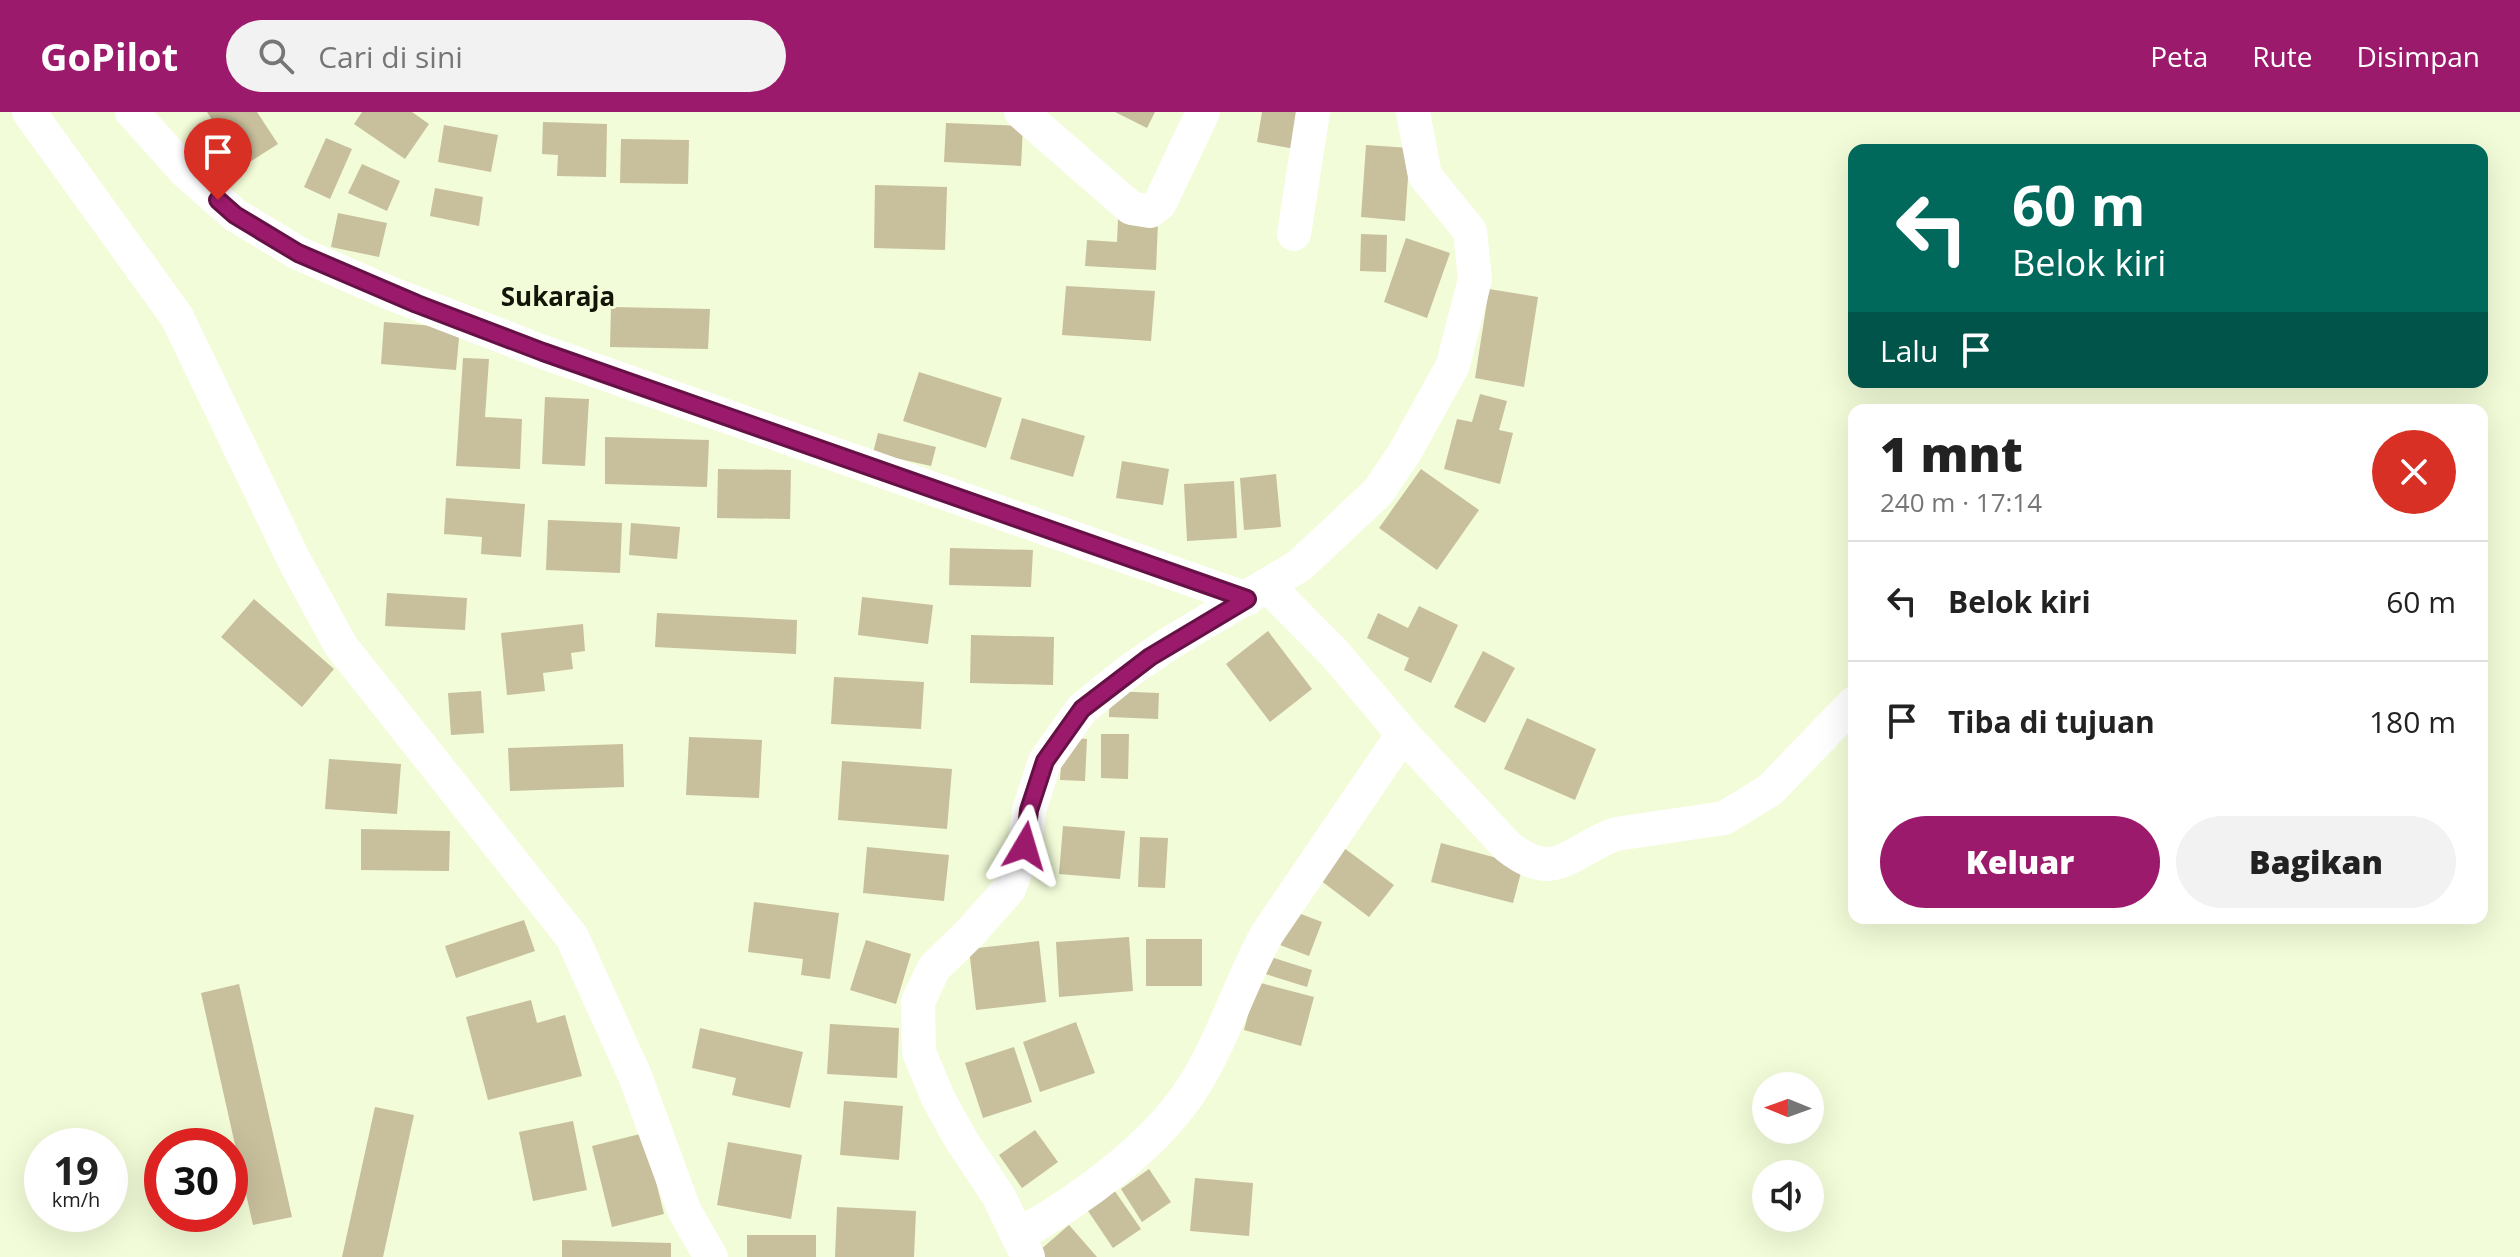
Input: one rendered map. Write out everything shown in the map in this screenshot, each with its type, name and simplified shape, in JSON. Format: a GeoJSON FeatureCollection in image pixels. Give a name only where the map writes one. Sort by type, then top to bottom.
{"type":"FeatureCollection","features":[{"type":"Feature","properties":{"kind":"street"},"geometry":{"type":"LineString","coordinates":[[29,112],[177,317],[294,560],[341,646],[572,937],[635,1076],[685,1212],[711,1257]]}},
{"type":"Feature","properties":{"kind":"street"},"geometry":{"type":"LineString","coordinates":[[132,112],[185,171],[235,215],[311,259],[392,294],[543,352],[1258,593],[1335,654],[1403,734],[1507,846],[1524,860],[1537,865],[1555,865],[1616,834],[1724,818],[1770,790],[1848,709]]}},
{"type":"Feature","properties":{"kind":"street"},"geometry":{"type":"LineString","coordinates":[[1021,112],[1131,208],[1150,211],[1160,203],[1203,112]]}},
{"type":"Feature","properties":{"kind":"street"},"geometry":{"type":"LineString","coordinates":[[1294,234],[1313,112]]}},
{"type":"Feature","properties":{"kind":"street"},"geometry":{"type":"LineString","coordinates":[[1403,734],[1267,934],[1252,960],[1215,1049],[1194,1087],[1168,1120],[1120,1166],[1023,1246],[999,1197],[938,1098],[919,1052],[918,1002],[934,968],[1009,889],[1025,846],[1029,810],[1045,761],[1082,709],[1160,650],[1299,566],[1378,492],[1405,452],[1453,365],[1475,279],[1470,231],[1425,176],[1413,112]]}},
{"type":"Feature","properties":{"kind":"building"},"geometry":{"type":"Polygon","coordinates":[[[207,112],[257,112],[278,144],[242,167],[207,112]]]}},
{"type":"Feature","properties":{"kind":"building"},"geometry":{"type":"Polygon","coordinates":[[[362,112],[412,112],[429,124],[405,159],[354,124],[362,112]]]}},
{"type":"Feature","properties":{"kind":"building"},"geometry":{"type":"Polygon","coordinates":[[[1115,112],[1155,112],[1147,128],[1115,112]]]}},
{"type":"Feature","properties":{"kind":"building"},"geometry":{"type":"Polygon","coordinates":[[[1262,112],[1301,112],[1295,149],[1257,142],[1262,112]]]}},
{"type":"Feature","properties":{"kind":"building"},"geometry":{"type":"Polygon","coordinates":[[[543,122],[607,124],[606,177],[557,176],[558,155],[542,154],[543,122]]]}},
{"type":"Feature","properties":{"kind":"building"},"geometry":{"type":"Polygon","coordinates":[[[946,123],[1023,126],[1021,166],[944,162],[946,123]]]}},
{"type":"Feature","properties":{"kind":"building"},"geometry":{"type":"Polygon","coordinates":[[[444,125],[498,135],[491,172],[438,162],[444,125]]]}},
{"type":"Feature","properties":{"kind":"building"},"geometry":{"type":"Polygon","coordinates":[[[326,138],[352,149],[330,199],[304,187],[326,138]]]}},
{"type":"Feature","properties":{"kind":"building"},"geometry":{"type":"Polygon","coordinates":[[[621,139],[689,140],[688,184],[620,183],[621,139]]]}},
{"type":"Feature","properties":{"kind":"building"},"geometry":{"type":"Polygon","coordinates":[[[1366,145],[1410,148],[1405,221],[1361,217],[1366,145]]]}},
{"type":"Feature","properties":{"kind":"building"},"geometry":{"type":"Polygon","coordinates":[[[362,164],[400,181],[387,211],[348,193],[362,164]]]}},
{"type":"Feature","properties":{"kind":"building"},"geometry":{"type":"Polygon","coordinates":[[[875,185],[947,187],[945,250],[874,248],[875,185]]]}},
{"type":"Feature","properties":{"kind":"building"},"geometry":{"type":"Polygon","coordinates":[[[435,188],[483,197],[479,226],[430,216],[435,188]]]}},
{"type":"Feature","properties":{"kind":"building"},"geometry":{"type":"Polygon","coordinates":[[[338,213],[387,223],[379,257],[331,247],[338,213]]]}},
{"type":"Feature","properties":{"kind":"building"},"geometry":{"type":"Polygon","coordinates":[[[1118,219],[1158,221],[1156,270],[1085,266],[1087,240],[1117,242],[1118,219]]]}},
{"type":"Feature","properties":{"kind":"building"},"geometry":{"type":"Polygon","coordinates":[[[1361,234],[1387,235],[1386,272],[1360,271],[1361,234]]]}},
{"type":"Feature","properties":{"kind":"building"},"geometry":{"type":"Polygon","coordinates":[[[1406,238],[1450,253],[1427,318],[1384,302],[1406,238]]]}},
{"type":"Feature","properties":{"kind":"building"},"geometry":{"type":"Polygon","coordinates":[[[1066,286],[1155,291],[1151,341],[1062,335],[1066,286]]]}},
{"type":"Feature","properties":{"kind":"building"},"geometry":{"type":"Polygon","coordinates":[[[1489,289],[1538,297],[1524,387],[1475,378],[1489,289]]]}},
{"type":"Feature","properties":{"kind":"building"},"geometry":{"type":"Polygon","coordinates":[[[611,307],[710,309],[708,349],[610,347],[611,307]]]}},
{"type":"Feature","properties":{"kind":"building"},"geometry":{"type":"Polygon","coordinates":[[[384,322],[460,328],[456,370],[381,364],[384,322]]]}},
{"type":"Feature","properties":{"kind":"building"},"geometry":{"type":"Polygon","coordinates":[[[463,358],[489,359],[485,417],[522,419],[520,469],[456,466],[463,358]]]}},
{"type":"Feature","properties":{"kind":"building"},"geometry":{"type":"Polygon","coordinates":[[[919,372],[1002,398],[986,448],[903,421],[919,372]]]}},
{"type":"Feature","properties":{"kind":"building"},"geometry":{"type":"Polygon","coordinates":[[[1480,394],[1507,401],[1499,430],[1513,433],[1500,484],[1444,469],[1457,419],[1472,422],[1480,394]]]}},
{"type":"Feature","properties":{"kind":"building"},"geometry":{"type":"Polygon","coordinates":[[[545,397],[589,399],[585,466],[542,464],[545,397]]]}},
{"type":"Feature","properties":{"kind":"building"},"geometry":{"type":"Polygon","coordinates":[[[1022,418],[1085,436],[1073,477],[1010,459],[1022,418]]]}},
{"type":"Feature","properties":{"kind":"building"},"geometry":{"type":"Polygon","coordinates":[[[878,433],[936,447],[931,466],[873,453],[878,433]]]}},
{"type":"Feature","properties":{"kind":"building"},"geometry":{"type":"Polygon","coordinates":[[[605,437],[709,440],[707,487],[605,484],[605,437]]]}},
{"type":"Feature","properties":{"kind":"building"},"geometry":{"type":"Polygon","coordinates":[[[1122,461],[1169,469],[1163,505],[1116,498],[1122,461]]]}},
{"type":"Feature","properties":{"kind":"building"},"geometry":{"type":"Polygon","coordinates":[[[718,469],[791,470],[790,519],[717,518],[718,469]]]}},
{"type":"Feature","properties":{"kind":"building"},"geometry":{"type":"Polygon","coordinates":[[[1421,469],[1479,510],[1437,570],[1379,528],[1421,469]]]}},
{"type":"Feature","properties":{"kind":"building"},"geometry":{"type":"Polygon","coordinates":[[[1276,474],[1281,527],[1244,530],[1240,478],[1276,474]]]}},
{"type":"Feature","properties":{"kind":"building"},"geometry":{"type":"Polygon","coordinates":[[[1234,481],[1237,538],[1187,541],[1184,484],[1234,481]]]}},
{"type":"Feature","properties":{"kind":"building"},"geometry":{"type":"Polygon","coordinates":[[[446,498],[525,504],[521,557],[481,554],[482,537],[444,534],[446,498]]]}},
{"type":"Feature","properties":{"kind":"building"},"geometry":{"type":"Polygon","coordinates":[[[548,520],[622,523],[620,573],[546,570],[548,520]]]}},
{"type":"Feature","properties":{"kind":"building"},"geometry":{"type":"Polygon","coordinates":[[[631,523],[680,527],[677,559],[629,555],[631,523]]]}},
{"type":"Feature","properties":{"kind":"building"},"geometry":{"type":"Polygon","coordinates":[[[950,548],[1033,550],[1031,587],[949,585],[950,548]]]}},
{"type":"Feature","properties":{"kind":"building"},"geometry":{"type":"Polygon","coordinates":[[[387,593],[467,598],[465,630],[385,626],[387,593]]]}},
{"type":"Feature","properties":{"kind":"building"},"geometry":{"type":"Polygon","coordinates":[[[862,597],[933,605],[928,644],[858,635],[862,597]]]}},
{"type":"Feature","properties":{"kind":"building"},"geometry":{"type":"Polygon","coordinates":[[[254,599],[334,669],[302,707],[221,637],[254,599]]]}},
{"type":"Feature","properties":{"kind":"building"},"geometry":{"type":"Polygon","coordinates":[[[1419,606],[1458,625],[1431,683],[1404,670],[1409,658],[1367,638],[1378,613],[1408,628],[1419,606]]]}},
{"type":"Feature","properties":{"kind":"building"},"geometry":{"type":"Polygon","coordinates":[[[657,613],[797,620],[796,654],[655,647],[657,613]]]}},
{"type":"Feature","properties":{"kind":"building"},"geometry":{"type":"Polygon","coordinates":[[[583,624],[585,651],[571,653],[573,669],[543,673],[545,691],[507,695],[501,633],[583,624]]]}},
{"type":"Feature","properties":{"kind":"building"},"geometry":{"type":"Polygon","coordinates":[[[1268,631],[1312,689],[1270,722],[1226,664],[1268,631]]]}},
{"type":"Feature","properties":{"kind":"building"},"geometry":{"type":"Polygon","coordinates":[[[971,635],[1054,637],[1053,685],[970,683],[971,635]]]}},
{"type":"Feature","properties":{"kind":"building"},"geometry":{"type":"Polygon","coordinates":[[[1483,651],[1515,668],[1485,723],[1454,707],[1483,651]]]}},
{"type":"Feature","properties":{"kind":"building"},"geometry":{"type":"Polygon","coordinates":[[[834,677],[924,682],[921,729],[831,724],[834,677]]]}},
{"type":"Feature","properties":{"kind":"building"},"geometry":{"type":"Polygon","coordinates":[[[481,691],[484,733],[451,735],[448,693],[481,691]]]}},
{"type":"Feature","properties":{"kind":"building"},"geometry":{"type":"Polygon","coordinates":[[[1110,691],[1159,693],[1158,719],[1109,717],[1110,691]]]}},
{"type":"Feature","properties":{"kind":"building"},"geometry":{"type":"Polygon","coordinates":[[[1527,718],[1596,749],[1575,800],[1504,769],[1527,718]]]}},
{"type":"Feature","properties":{"kind":"building"},"geometry":{"type":"Polygon","coordinates":[[[1101,734],[1129,734],[1128,779],[1101,778],[1101,734]]]}},
{"type":"Feature","properties":{"kind":"building"},"geometry":{"type":"Polygon","coordinates":[[[689,737],[762,740],[759,798],[686,795],[689,737]]]}},
{"type":"Feature","properties":{"kind":"building"},"geometry":{"type":"Polygon","coordinates":[[[1063,737],[1087,739],[1085,781],[1060,780],[1063,737]]]}},
{"type":"Feature","properties":{"kind":"building"},"geometry":{"type":"Polygon","coordinates":[[[623,744],[624,787],[510,791],[508,748],[623,744]]]}},
{"type":"Feature","properties":{"kind":"building"},"geometry":{"type":"Polygon","coordinates":[[[329,759],[401,764],[397,814],[325,809],[329,759]]]}},
{"type":"Feature","properties":{"kind":"building"},"geometry":{"type":"Polygon","coordinates":[[[842,761],[952,769],[947,829],[838,820],[842,761]]]}},
{"type":"Feature","properties":{"kind":"building"},"geometry":{"type":"Polygon","coordinates":[[[1063,826],[1125,831],[1120,879],[1059,874],[1063,826]]]}},
{"type":"Feature","properties":{"kind":"building"},"geometry":{"type":"Polygon","coordinates":[[[361,829],[450,831],[449,871],[361,870],[361,829]]]}},
{"type":"Feature","properties":{"kind":"building"},"geometry":{"type":"Polygon","coordinates":[[[1140,837],[1168,838],[1165,888],[1138,887],[1140,837]]]}},
{"type":"Feature","properties":{"kind":"building"},"geometry":{"type":"Polygon","coordinates":[[[1441,843],[1523,865],[1513,903],[1431,882],[1441,843]]]}},
{"type":"Feature","properties":{"kind":"building"},"geometry":{"type":"Polygon","coordinates":[[[867,847],[949,855],[944,901],[863,893],[867,847]]]}},
{"type":"Feature","properties":{"kind":"building"},"geometry":{"type":"Polygon","coordinates":[[[1344,848],[1394,885],[1369,917],[1320,880],[1344,848]]]}},
{"type":"Feature","properties":{"kind":"building"},"geometry":{"type":"Polygon","coordinates":[[[754,902],[839,913],[830,979],[801,975],[803,959],[748,952],[754,902]]]}},
{"type":"Feature","properties":{"kind":"building"},"geometry":{"type":"Polygon","coordinates":[[[1293,911],[1322,922],[1309,956],[1280,945],[1293,911]]]}},
{"type":"Feature","properties":{"kind":"building"},"geometry":{"type":"Polygon","coordinates":[[[524,920],[535,951],[456,978],[445,946],[524,920]]]}},
{"type":"Feature","properties":{"kind":"building"},"geometry":{"type":"Polygon","coordinates":[[[1129,937],[1133,991],[1059,997],[1056,942],[1129,937]]]}},
{"type":"Feature","properties":{"kind":"building"},"geometry":{"type":"Polygon","coordinates":[[[1146,939],[1202,939],[1202,986],[1146,986],[1146,939]]]}},
{"type":"Feature","properties":{"kind":"building"},"geometry":{"type":"Polygon","coordinates":[[[866,940],[911,954],[896,1004],[850,990],[866,940]]]}},
{"type":"Feature","properties":{"kind":"building"},"geometry":{"type":"Polygon","coordinates":[[[1039,941],[1046,1002],[976,1010],[969,949],[1039,941]]]}},
{"type":"Feature","properties":{"kind":"building"},"geometry":{"type":"Polygon","coordinates":[[[1261,954],[1312,970],[1307,987],[1256,971],[1261,954]]]}},
{"type":"Feature","properties":{"kind":"building"},"geometry":{"type":"Polygon","coordinates":[[[1257,982],[1314,997],[1301,1046],[1244,1030],[1257,982]]]}},
{"type":"Feature","properties":{"kind":"building"},"geometry":{"type":"Polygon","coordinates":[[[239,984],[292,1217],[253,1225],[248,1203],[248,1128],[231,1128],[201,993],[239,984]]]}},
{"type":"Feature","properties":{"kind":"building"},"geometry":{"type":"Polygon","coordinates":[[[531,1000],[537,1023],[565,1015],[582,1076],[488,1100],[466,1017],[531,1000]]]}},
{"type":"Feature","properties":{"kind":"building"},"geometry":{"type":"Polygon","coordinates":[[[1076,1022],[1095,1073],[1040,1092],[1023,1042],[1076,1022]]]}},
{"type":"Feature","properties":{"kind":"building"},"geometry":{"type":"Polygon","coordinates":[[[830,1024],[899,1028],[897,1078],[827,1074],[830,1024]]]}},
{"type":"Feature","properties":{"kind":"building"},"geometry":{"type":"Polygon","coordinates":[[[700,1028],[803,1052],[790,1108],[732,1095],[736,1078],[692,1068],[700,1028]]]}},
{"type":"Feature","properties":{"kind":"building"},"geometry":{"type":"Polygon","coordinates":[[[1014,1047],[1032,1102],[983,1118],[965,1063],[1014,1047]]]}},
{"type":"Feature","properties":{"kind":"building"},"geometry":{"type":"Polygon","coordinates":[[[844,1101],[903,1106],[899,1160],[840,1155],[844,1101]]]}},
{"type":"Feature","properties":{"kind":"building"},"geometry":{"type":"Polygon","coordinates":[[[375,1107],[414,1115],[383,1257],[342,1257],[375,1107]]]}},
{"type":"Feature","properties":{"kind":"building"},"geometry":{"type":"Polygon","coordinates":[[[573,1121],[587,1190],[533,1201],[519,1132],[573,1121]]]}},
{"type":"Feature","properties":{"kind":"building"},"geometry":{"type":"Polygon","coordinates":[[[1035,1130],[1058,1162],[1022,1188],[999,1155],[1035,1130]]]}},
{"type":"Feature","properties":{"kind":"building"},"geometry":{"type":"Polygon","coordinates":[[[644,1133],[664,1214],[612,1227],[592,1146],[644,1133]]]}},
{"type":"Feature","properties":{"kind":"building"},"geometry":{"type":"Polygon","coordinates":[[[728,1142],[802,1155],[791,1219],[717,1205],[728,1142]]]}},
{"type":"Feature","properties":{"kind":"building"},"geometry":{"type":"Polygon","coordinates":[[[1149,1169],[1171,1202],[1142,1222],[1121,1189],[1149,1169]]]}},
{"type":"Feature","properties":{"kind":"building"},"geometry":{"type":"Polygon","coordinates":[[[1195,1178],[1253,1183],[1249,1236],[1190,1231],[1195,1178]]]}},
{"type":"Feature","properties":{"kind":"building"},"geometry":{"type":"Polygon","coordinates":[[[1112,1187],[1141,1229],[1113,1248],[1084,1205],[1112,1187]]]}},
{"type":"Feature","properties":{"kind":"building"},"geometry":{"type":"Polygon","coordinates":[[[837,1207],[916,1211],[914,1257],[835,1257],[837,1207]]]}},
{"type":"Feature","properties":{"kind":"building"},"geometry":{"type":"Polygon","coordinates":[[[1069,1225],[1097,1257],[1032,1257],[1069,1225]]]}},
{"type":"Feature","properties":{"kind":"building"},"geometry":{"type":"Polygon","coordinates":[[[747,1235],[816,1235],[816,1257],[747,1257],[747,1235]]]}},
{"type":"Feature","properties":{"kind":"building"},"geometry":{"type":"Polygon","coordinates":[[[562,1240],[671,1243],[671,1257],[562,1257],[562,1240]]]}},
{"type":"Feature","properties":{"kind":"district","name":"Sukaraja"},"geometry":{"type":"Point","coordinates":[558,297]}},
{"type":"Feature","properties":{"kind":"route"},"geometry":{"type":"LineString","coordinates":[[218,200],[235,215],[298,253],[417,304],[543,352],[1247,599],[1170,643],[1082,709],[1045,761],[1029,810],[1025,846]]}}]}
